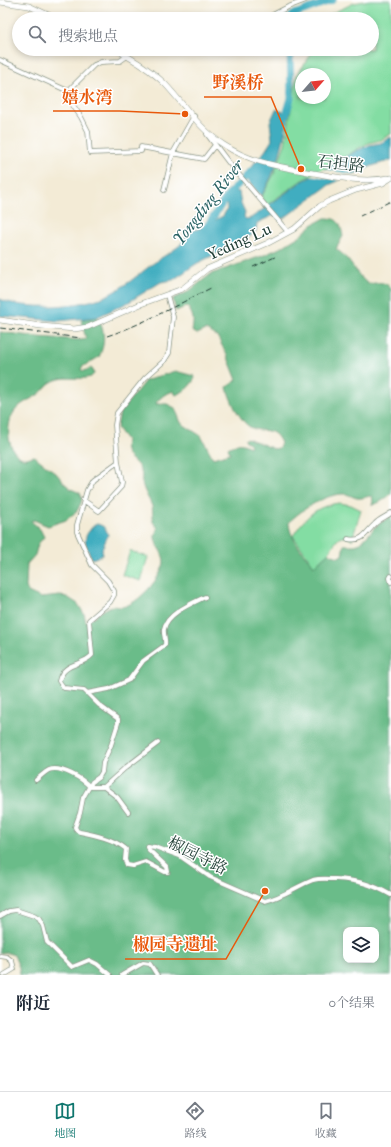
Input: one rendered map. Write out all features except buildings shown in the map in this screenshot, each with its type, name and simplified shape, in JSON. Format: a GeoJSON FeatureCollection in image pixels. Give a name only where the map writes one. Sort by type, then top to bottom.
{"type":"FeatureCollection","features":[{"type":"Feature","properties":{"kind":"main road"},"geometry":{"type":"LineString","coordinates":[[0,2],[29,6],[42,12]]}},
{"type":"Feature","properties":{"kind":"main road","name":"石担路"},"geometry":{"type":"LineString","coordinates":[[127,56],[163,82],[204,128],[224,145],[247,158],[264,163],[341,178],[362,180],[381,180],[391,178]]}},
{"type":"Feature","properties":{"kind":"main road","name":"Yeding Lu"},"geometry":{"type":"LineString","coordinates":[[0,320],[74,329],[88,327],[141,304],[182,289],[207,269],[268,243],[294,229],[320,206],[328,201],[356,190],[383,183],[391,178]]}},
{"type":"Feature","properties":{"kind":"street"},"geometry":{"type":"LineString","coordinates":[[278,12],[306,0]]}},
{"type":"Feature","properties":{"kind":"street"},"geometry":{"type":"LineString","coordinates":[[127,56],[120,61],[101,62],[94,65],[68,91],[68,98],[81,117],[88,131],[90,153],[141,151],[141,147],[204,159],[215,145]]}},
{"type":"Feature","properties":{"kind":"street"},"geometry":{"type":"LineString","coordinates":[[0,60],[68,91]]}},
{"type":"Feature","properties":{"kind":"street"},"geometry":{"type":"LineString","coordinates":[[164,190],[173,153],[194,116]]}},
{"type":"Feature","properties":{"kind":"street"},"geometry":{"type":"LineString","coordinates":[[204,128],[215,145],[283,228],[288,232]]}},
{"type":"Feature","properties":{"kind":"street"},"geometry":{"type":"LineString","coordinates":[[83,500],[99,511],[121,487],[122,482],[118,462],[115,425],[117,413],[145,378],[164,361],[169,353],[173,317],[167,295]]}},
{"type":"Feature","properties":{"kind":"street","name":"椒园寺路"},"geometry":{"type":"LineString","coordinates":[[118,462],[94,480],[87,490],[77,524],[77,532],[92,565],[108,581],[114,591],[114,595],[110,602],[89,620],[92,654],[85,660],[69,666],[59,678],[60,684],[64,688],[84,690],[99,705],[118,719],[111,745],[103,763],[102,772],[99,777],[92,782],[83,798],[76,824],[77,831],[109,840],[122,846],[126,849],[125,860],[127,865],[134,866],[146,862],[165,872],[168,872],[167,868],[148,850],[147,846],[149,846],[180,856],[210,877],[265,901],[290,892],[312,880],[327,878],[368,883],[391,895]]}},
{"type":"Feature","properties":{"kind":"street"},"geometry":{"type":"LineString","coordinates":[[348,539],[361,539],[375,524],[391,513]]}},
{"type":"Feature","properties":{"kind":"street"},"geometry":{"type":"LineString","coordinates":[[391,576],[391,582]]}},
{"type":"Feature","properties":{"kind":"street"},"geometry":{"type":"LineString","coordinates":[[87,693],[109,689],[129,680],[143,661],[165,645],[164,630],[167,622],[181,609],[206,597]]}},
{"type":"Feature","properties":{"kind":"street"},"geometry":{"type":"LineString","coordinates":[[104,787],[125,768],[158,743]]}},
{"type":"Feature","properties":{"kind":"street"},"geometry":{"type":"LineString","coordinates":[[36,780],[49,770],[65,770],[87,783],[90,787],[104,787],[118,797],[128,812]]}},
{"type":"Feature","properties":{"kind":"street"},"geometry":{"type":"LineString","coordinates":[[0,916],[9,911],[16,910],[34,916],[41,922],[47,942],[68,964],[72,967],[89,960],[97,964],[110,975]]}},
{"type":"Feature","properties":{"kind":"street"},"geometry":{"type":"LineString","coordinates":[[0,956],[7,957],[12,961],[14,969],[4,975]]}},
{"type":"Feature","properties":{"kind":"street"},"geometry":{"type":"LineString","coordinates":[[122,975],[143,962],[150,964],[158,975]]}},
{"type":"Feature","properties":{"kind":"green space"},"geometry":{"type":"Polygon","coordinates":[[[370,0],[391,0],[391,134],[381,140],[369,143],[359,148],[334,164],[302,180],[267,205],[261,198],[274,174],[285,144],[295,86],[295,104],[331,104],[331,68],[302,68],[310,56],[379,56],[379,12],[335,12],[354,3],[370,0]]]}},
{"type":"Feature","properties":{"kind":"green space"},"geometry":{"type":"Polygon","coordinates":[[[325,218],[336,220],[340,225],[343,236],[336,249],[346,257],[368,284],[384,283],[391,289],[391,494],[382,501],[372,505],[372,496],[355,498],[348,494],[338,494],[330,496],[300,512],[289,522],[294,540],[314,566],[329,552],[332,555],[339,557],[342,555],[344,545],[355,545],[361,543],[377,525],[391,516],[391,975],[20,975],[19,967],[14,955],[0,953],[0,332],[38,337],[81,340],[86,339],[81,320],[97,317],[102,327],[104,341],[99,357],[82,367],[81,370],[84,371],[91,368],[94,374],[91,377],[65,378],[55,380],[50,383],[39,394],[16,409],[11,417],[9,429],[10,442],[15,453],[24,458],[34,456],[56,473],[71,489],[80,493],[82,498],[77,511],[66,520],[48,526],[34,520],[31,521],[40,529],[44,537],[38,544],[35,555],[27,564],[26,587],[28,592],[41,598],[60,596],[67,597],[78,604],[84,614],[86,622],[109,607],[121,607],[134,602],[154,583],[164,562],[163,555],[156,543],[155,535],[158,528],[153,522],[152,506],[143,486],[141,471],[128,455],[125,446],[126,440],[117,428],[120,412],[145,381],[175,371],[194,376],[195,378],[185,390],[176,395],[173,391],[164,395],[157,401],[156,404],[167,404],[175,408],[181,423],[201,436],[213,458],[230,453],[228,448],[237,444],[244,444],[250,447],[251,444],[245,440],[247,438],[274,449],[279,448],[281,443],[275,434],[250,427],[239,415],[227,387],[237,380],[227,355],[217,336],[206,330],[197,334],[192,331],[193,318],[189,309],[187,306],[176,311],[173,299],[188,292],[211,274],[262,256],[282,247],[301,235],[312,225],[325,218]]]}},
{"type":"Feature","properties":{"kind":"green space"},"geometry":{"type":"Polygon","coordinates":[[[339,503],[351,505],[361,510],[352,540],[347,537],[341,537],[337,540],[329,552],[314,566],[293,536],[302,523],[312,514],[331,504],[339,503]]]}},
{"type":"Feature","properties":{"kind":"green space"},"geometry":{"type":"Polygon","coordinates":[[[130,551],[148,557],[141,581],[122,575],[130,551]]]}},
{"type":"Feature","properties":{"kind":"water"},"geometry":{"type":"Polygon","coordinates":[[[276,109],[288,114],[282,146],[276,167],[261,196],[243,176],[265,151],[272,140],[270,122],[276,109]]]}},
{"type":"Feature","properties":{"kind":"water"},"geometry":{"type":"Polygon","coordinates":[[[391,137],[391,160],[372,166],[329,185],[280,221],[274,215],[257,223],[256,231],[249,237],[196,264],[173,280],[161,282],[127,303],[97,317],[58,321],[0,316],[0,299],[11,303],[24,305],[54,306],[84,302],[108,295],[125,285],[154,262],[179,246],[190,231],[198,229],[223,216],[227,209],[225,196],[229,189],[239,192],[241,203],[245,212],[244,217],[246,219],[251,218],[301,182],[334,165],[356,151],[370,145],[381,143],[391,137]]]}},
{"type":"Feature","properties":{"kind":"water"},"geometry":{"type":"Polygon","coordinates":[[[97,524],[104,528],[108,535],[102,549],[103,555],[92,559],[85,541],[87,534],[97,524]]]}},
{"type":"Feature","properties":{"kind":"pier"},"geometry":{"type":"Polygon","coordinates":[[[323,169],[357,175],[343,181],[310,175],[323,169]]]}},
{"type":"Feature","properties":{"kind":"waterway","name":"Yongding River"},"geometry":{"type":"LineString","coordinates":[[300,12],[333,0]]}},
{"type":"Feature","properties":{"kind":"waterway","name":"Yongding River"},"geometry":{"type":"LineString","coordinates":[[284,122],[291,98],[290,56]]}},
{"type":"Feature","properties":{"kind":"waterway","name":"Yongding River"},"geometry":{"type":"LineString","coordinates":[[203,232],[228,195],[251,171]]}},
{"type":"Feature","properties":{"kind":"railway"},"geometry":{"type":"LineString","coordinates":[[360,216],[391,201]]}},
{"type":"Feature","properties":{"kind":"railway"},"geometry":{"type":"LineString","coordinates":[[253,267],[277,256]]}},
{"type":"Feature","properties":{"kind":"railway"},"geometry":{"type":"LineString","coordinates":[[107,336],[148,320],[213,287]]}},
{"type":"Feature","properties":{"kind":"railway"},"geometry":{"type":"LineString","coordinates":[[0,328],[81,338]]}},
{"type":"Feature","properties":{"kind":"place","name":"嬉水湾"},"geometry":{"type":"Point","coordinates":[185,114]}},
{"type":"Feature","properties":{"kind":"place","name":"野溪桥"},"geometry":{"type":"Point","coordinates":[301,169]}},
{"type":"Feature","properties":{"kind":"place","name":"椒园寺遗址"},"geometry":{"type":"Point","coordinates":[265,891]}}]}
